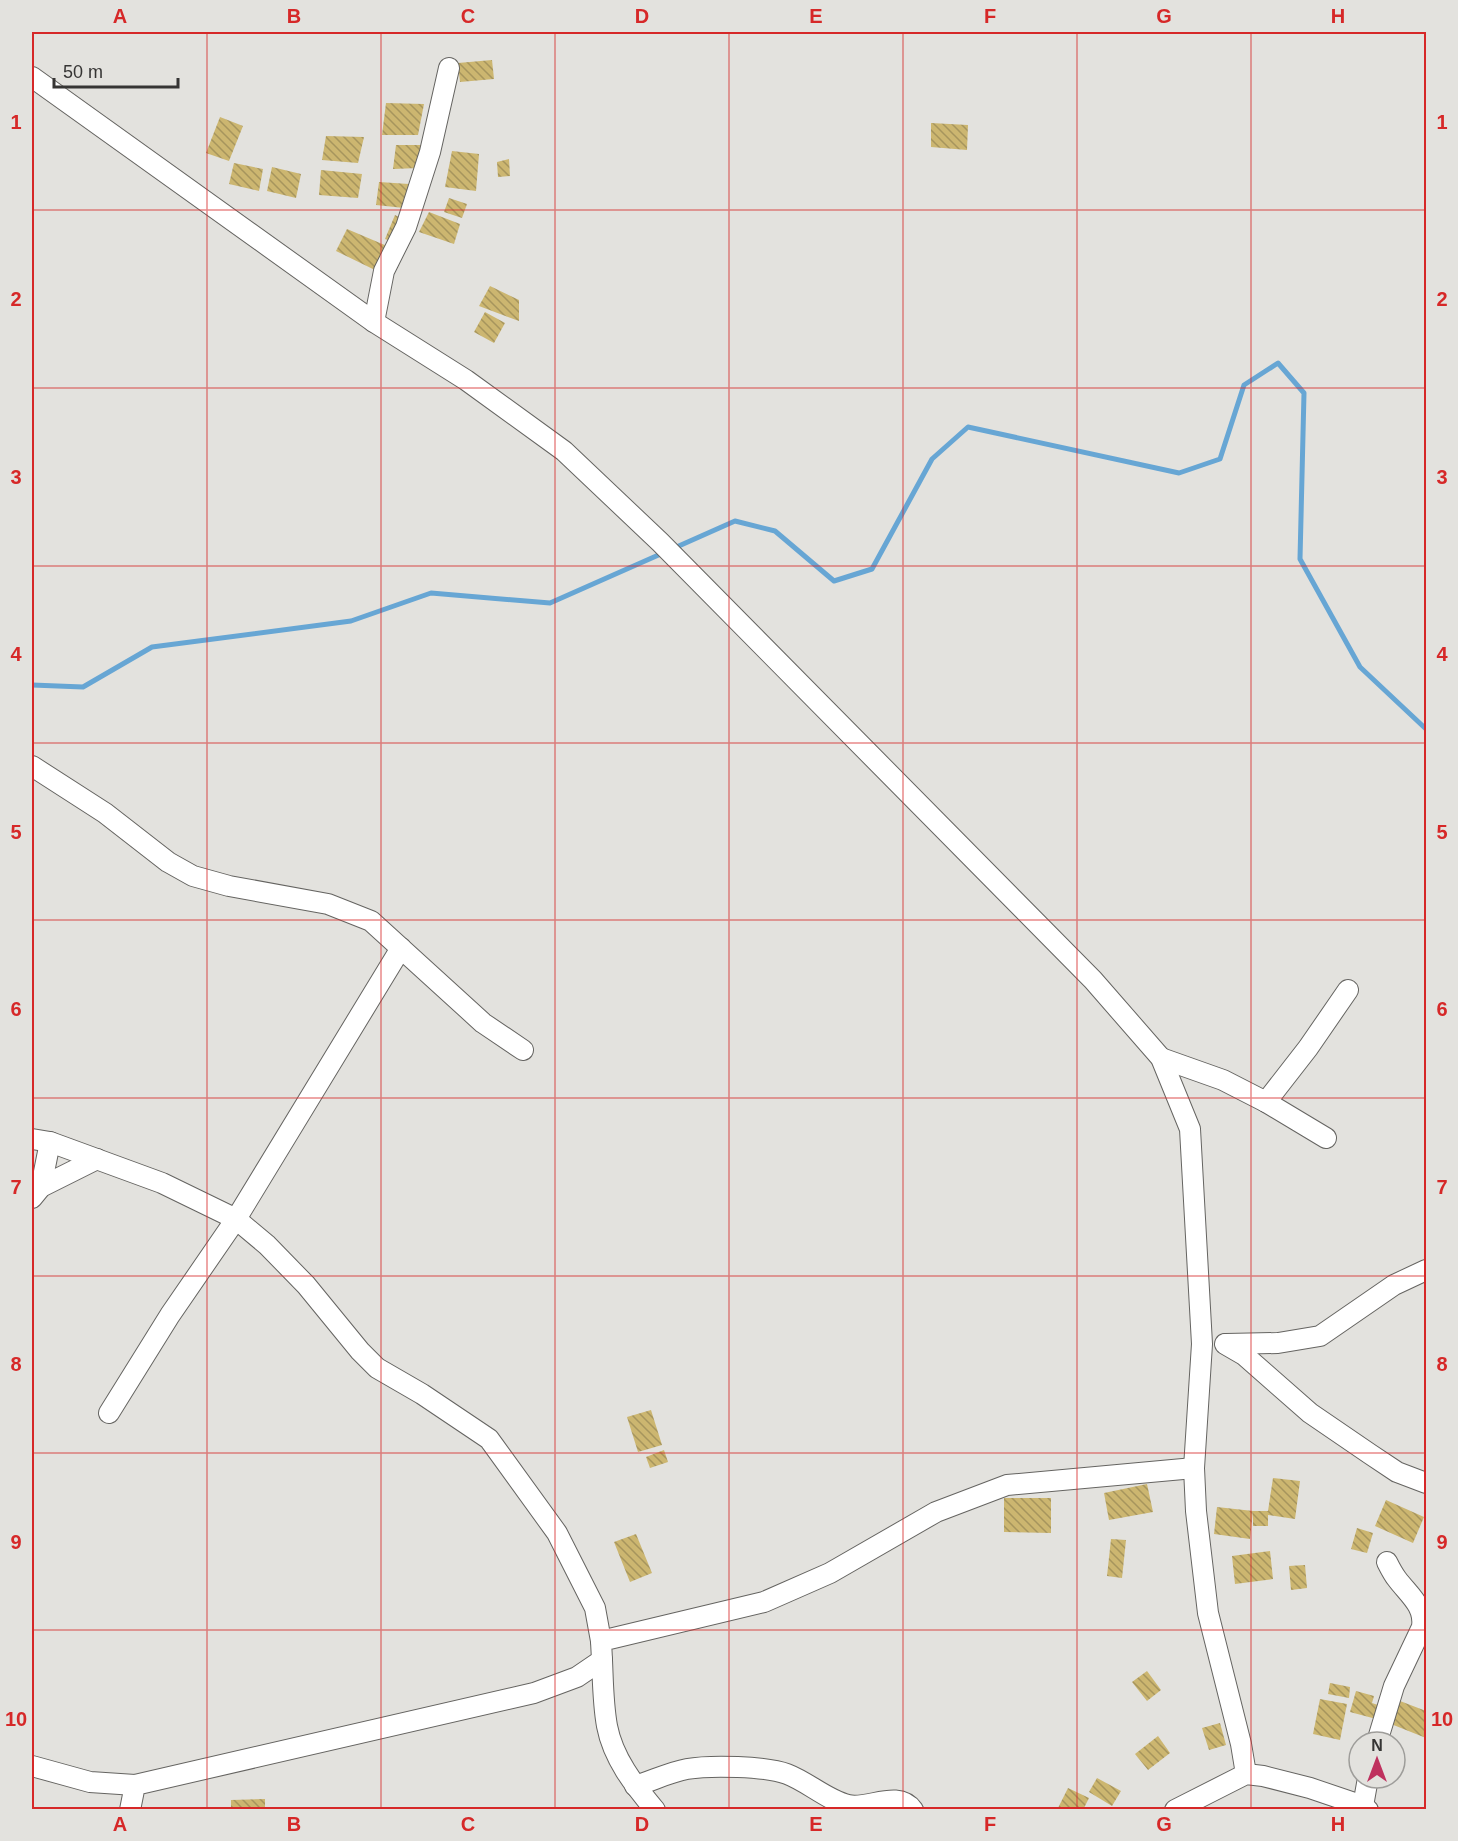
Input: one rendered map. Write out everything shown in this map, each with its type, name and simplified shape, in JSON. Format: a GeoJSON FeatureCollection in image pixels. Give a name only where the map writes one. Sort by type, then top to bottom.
{"type":"FeatureCollection","features":[{"type":"Feature","properties":{"kind":"street"},"geometry":{"type":"LineString","coordinates":[[374,322],[384,271],[406,227],[430,152],[448,68]]}},
{"type":"Feature","properties":{"kind":"street"},"geometry":{"type":"LineString","coordinates":[[32,77],[374,322],[466,380],[564,451],[660,542],[1085,971],[1161,1058],[1190,1129],[1202,1344],[1194,1468],[1208,1613],[1241,1744],[1246,1774]]}},
{"type":"Feature","properties":{"kind":"street"},"geometry":{"type":"LineString","coordinates":[[32,766],[105,813],[168,862],[193,876],[229,886],[328,904],[371,921],[483,1023],[523,1050]]}},
{"type":"Feature","properties":{"kind":"street"},"geometry":{"type":"LineString","coordinates":[[109,1413],[170,1315],[236,1219],[401,948]]}},
{"type":"Feature","properties":{"kind":"street"},"geometry":{"type":"LineString","coordinates":[[1266,1102],[1308,1048],[1348,990]]}},
{"type":"Feature","properties":{"kind":"street"},"geometry":{"type":"LineString","coordinates":[[1161,1058],[1223,1080],[1266,1102],[1326,1138]]}},
{"type":"Feature","properties":{"kind":"street"},"geometry":{"type":"LineString","coordinates":[[36,1193],[41,1140],[162,1183],[236,1219],[267,1245],[306,1285],[360,1351],[377,1368],[422,1394],[489,1439],[557,1533],[595,1608],[607,1727],[618,1758],[635,1786],[655,1809]]}},
{"type":"Feature","properties":{"kind":"street"},"geometry":{"type":"LineString","coordinates":[[36,1193],[97,1159]]}},
{"type":"Feature","properties":{"kind":"street"},"geometry":{"type":"LineString","coordinates":[[1202,1344],[1278,1343],[1320,1336],[1394,1285],[1426,1270]]}},
{"type":"Feature","properties":{"kind":"street"},"geometry":{"type":"LineString","coordinates":[[1225,1344],[1244,1355],[1311,1413],[1397,1472],[1426,1484]]}},
{"type":"Feature","properties":{"kind":"street"},"geometry":{"type":"LineString","coordinates":[[32,1766],[90,1782],[135,1785],[534,1693],[577,1677],[601,1651],[764,1602],[830,1573],[936,1512],[1007,1485],[1194,1468]]}},
{"type":"Feature","properties":{"kind":"street"},"geometry":{"type":"LineString","coordinates":[[1381,1730],[1394,1686],[1422,1627],[1423,1617],[1418,1604],[1396,1578],[1387,1562]]}},
{"type":"Feature","properties":{"kind":"street"},"geometry":{"type":"LineString","coordinates":[[635,1786],[685,1770],[703,1767],[775,1769],[846,1805],[857,1807],[893,1800],[910,1805],[913,1809]]}},
{"type":"Feature","properties":{"kind":"street"},"geometry":{"type":"LineString","coordinates":[[1175,1809],[1246,1774],[1310,1788],[1365,1808],[1367,1790]]}},
{"type":"Feature","properties":{"kind":"street"},"geometry":{"type":"LineString","coordinates":[[130,1809],[135,1785]]}},
{"type":"Feature","properties":{"kind":"building"},"geometry":{"type":"Polygon","coordinates":[[[492,60],[494,79],[460,82],[458,63],[492,60]]]}},
{"type":"Feature","properties":{"kind":"building"},"geometry":{"type":"Polygon","coordinates":[[[386,103],[424,104],[418,135],[382,135],[386,103]]]}},
{"type":"Feature","properties":{"kind":"building"},"geometry":{"type":"Polygon","coordinates":[[[220,117],[243,126],[229,161],[206,153],[220,117]]]}},
{"type":"Feature","properties":{"kind":"building"},"geometry":{"type":"Polygon","coordinates":[[[931,123],[968,125],[967,150],[931,147],[931,123]]]}},
{"type":"Feature","properties":{"kind":"building"},"geometry":{"type":"Polygon","coordinates":[[[326,136],[364,137],[358,163],[322,160],[326,136]]]}},
{"type":"Feature","properties":{"kind":"building"},"geometry":{"type":"Polygon","coordinates":[[[396,145],[422,145],[419,168],[393,169],[396,145]]]}},
{"type":"Feature","properties":{"kind":"building"},"geometry":{"type":"Polygon","coordinates":[[[452,151],[479,154],[476,191],[445,187],[452,151]]]}},
{"type":"Feature","properties":{"kind":"building"},"geometry":{"type":"Polygon","coordinates":[[[509,159],[510,176],[498,177],[497,162],[509,159]]]}},
{"type":"Feature","properties":{"kind":"building"},"geometry":{"type":"Polygon","coordinates":[[[234,163],[263,169],[259,191],[229,184],[234,163]]]}},
{"type":"Feature","properties":{"kind":"building"},"geometry":{"type":"Polygon","coordinates":[[[272,167],[301,174],[296,198],[267,191],[272,167]]]}},
{"type":"Feature","properties":{"kind":"building"},"geometry":{"type":"Polygon","coordinates":[[[321,170],[362,174],[358,198],[319,195],[321,170]]]}},
{"type":"Feature","properties":{"kind":"building"},"geometry":{"type":"Polygon","coordinates":[[[379,182],[409,184],[404,208],[376,205],[379,182]]]}},
{"type":"Feature","properties":{"kind":"building"},"geometry":{"type":"Polygon","coordinates":[[[449,198],[467,204],[462,218],[444,212],[449,198]]]}},
{"type":"Feature","properties":{"kind":"building"},"geometry":{"type":"Polygon","coordinates":[[[429,212],[460,224],[454,244],[419,232],[429,212]]]}},
{"type":"Feature","properties":{"kind":"building"},"geometry":{"type":"Polygon","coordinates":[[[395,215],[403,219],[393,242],[385,239],[395,215]]]}},
{"type":"Feature","properties":{"kind":"building"},"geometry":{"type":"Polygon","coordinates":[[[347,229],[387,246],[377,271],[336,251],[347,229]]]}},
{"type":"Feature","properties":{"kind":"building"},"geometry":{"type":"Polygon","coordinates":[[[490,286],[519,300],[519,321],[479,306],[490,286]]]}},
{"type":"Feature","properties":{"kind":"building"},"geometry":{"type":"Polygon","coordinates":[[[485,312],[505,323],[494,343],[474,332],[485,312]]]}},
{"type":"Feature","properties":{"kind":"building"},"geometry":{"type":"Polygon","coordinates":[[[651,1410],[662,1445],[638,1452],[627,1417],[651,1410]]]}},
{"type":"Feature","properties":{"kind":"building"},"geometry":{"type":"Polygon","coordinates":[[[664,1450],[668,1462],[650,1468],[646,1457],[664,1450]]]}},
{"type":"Feature","properties":{"kind":"building"},"geometry":{"type":"Polygon","coordinates":[[[1273,1478],[1300,1481],[1295,1519],[1268,1515],[1268,1526],[1253,1526],[1253,1511],[1268,1511],[1273,1478]]]}},
{"type":"Feature","properties":{"kind":"building"},"geometry":{"type":"Polygon","coordinates":[[[1147,1484],[1153,1512],[1109,1520],[1104,1493],[1147,1484]]]}},
{"type":"Feature","properties":{"kind":"building"},"geometry":{"type":"Polygon","coordinates":[[[1004,1498],[1051,1498],[1051,1533],[1004,1532],[1004,1498]]]}},
{"type":"Feature","properties":{"kind":"building"},"geometry":{"type":"Polygon","coordinates":[[[1386,1500],[1424,1517],[1413,1543],[1375,1526],[1386,1500]]]}},
{"type":"Feature","properties":{"kind":"building"},"geometry":{"type":"Polygon","coordinates":[[[1217,1507],[1253,1511],[1250,1539],[1214,1534],[1217,1507]]]}},
{"type":"Feature","properties":{"kind":"building"},"geometry":{"type":"Polygon","coordinates":[[[1357,1528],[1373,1533],[1367,1553],[1351,1549],[1357,1528]]]}},
{"type":"Feature","properties":{"kind":"building"},"geometry":{"type":"Polygon","coordinates":[[[636,1534],[652,1573],[630,1582],[614,1542],[636,1534]]]}},
{"type":"Feature","properties":{"kind":"building"},"geometry":{"type":"Polygon","coordinates":[[[1111,1539],[1126,1540],[1122,1578],[1107,1576],[1111,1539]]]}},
{"type":"Feature","properties":{"kind":"building"},"geometry":{"type":"Polygon","coordinates":[[[1270,1551],[1273,1579],[1235,1584],[1232,1556],[1270,1551]]]}},
{"type":"Feature","properties":{"kind":"building"},"geometry":{"type":"Polygon","coordinates":[[[1305,1565],[1307,1588],[1291,1590],[1289,1566],[1305,1565]]]}},
{"type":"Feature","properties":{"kind":"building"},"geometry":{"type":"Polygon","coordinates":[[[1147,1671],[1161,1690],[1147,1701],[1132,1682],[1147,1671]]]}},
{"type":"Feature","properties":{"kind":"building"},"geometry":{"type":"Polygon","coordinates":[[[1330,1683],[1350,1687],[1349,1698],[1328,1694],[1330,1683]]]}},
{"type":"Feature","properties":{"kind":"building"},"geometry":{"type":"Polygon","coordinates":[[[1356,1691],[1374,1696],[1372,1703],[1384,1707],[1380,1720],[1350,1712],[1356,1691]]]}},
{"type":"Feature","properties":{"kind":"building"},"geometry":{"type":"Polygon","coordinates":[[[1320,1699],[1347,1704],[1340,1740],[1313,1734],[1320,1699]]]}},
{"type":"Feature","properties":{"kind":"building"},"geometry":{"type":"Polygon","coordinates":[[[1400,1701],[1426,1711],[1426,1738],[1407,1730],[1391,1724],[1400,1701]]]}},
{"type":"Feature","properties":{"kind":"building"},"geometry":{"type":"Polygon","coordinates":[[[1220,1723],[1226,1745],[1209,1750],[1202,1728],[1220,1723]]]}},
{"type":"Feature","properties":{"kind":"building"},"geometry":{"type":"Polygon","coordinates":[[[1158,1736],[1170,1753],[1148,1770],[1135,1754],[1158,1736]]]}},
{"type":"Feature","properties":{"kind":"building"},"geometry":{"type":"Polygon","coordinates":[[[1097,1778],[1121,1791],[1112,1806],[1089,1792],[1097,1778]]]}},
{"type":"Feature","properties":{"kind":"building"},"geometry":{"type":"Polygon","coordinates":[[[1068,1788],[1089,1798],[1083,1810],[1057,1810],[1068,1788]]]}},
{"type":"Feature","properties":{"kind":"building"},"geometry":{"type":"Polygon","coordinates":[[[265,1799],[265,1810],[231,1810],[231,1800],[265,1799]]]}},
{"type":"Feature","properties":{"kind":"waterway"},"geometry":{"type":"LineString","coordinates":[[672,549],[735,521],[775,531],[834,581],[872,569],[932,459],[968,427],[1179,473],[1220,459],[1244,385],[1278,363],[1304,393],[1300,559],[1360,667],[1426,729]]}},
{"type":"Feature","properties":{"kind":"waterway"},"geometry":{"type":"LineString","coordinates":[[32,685],[83,687],[152,647],[351,621],[431,593],[550,603],[663,553]]}}]}
